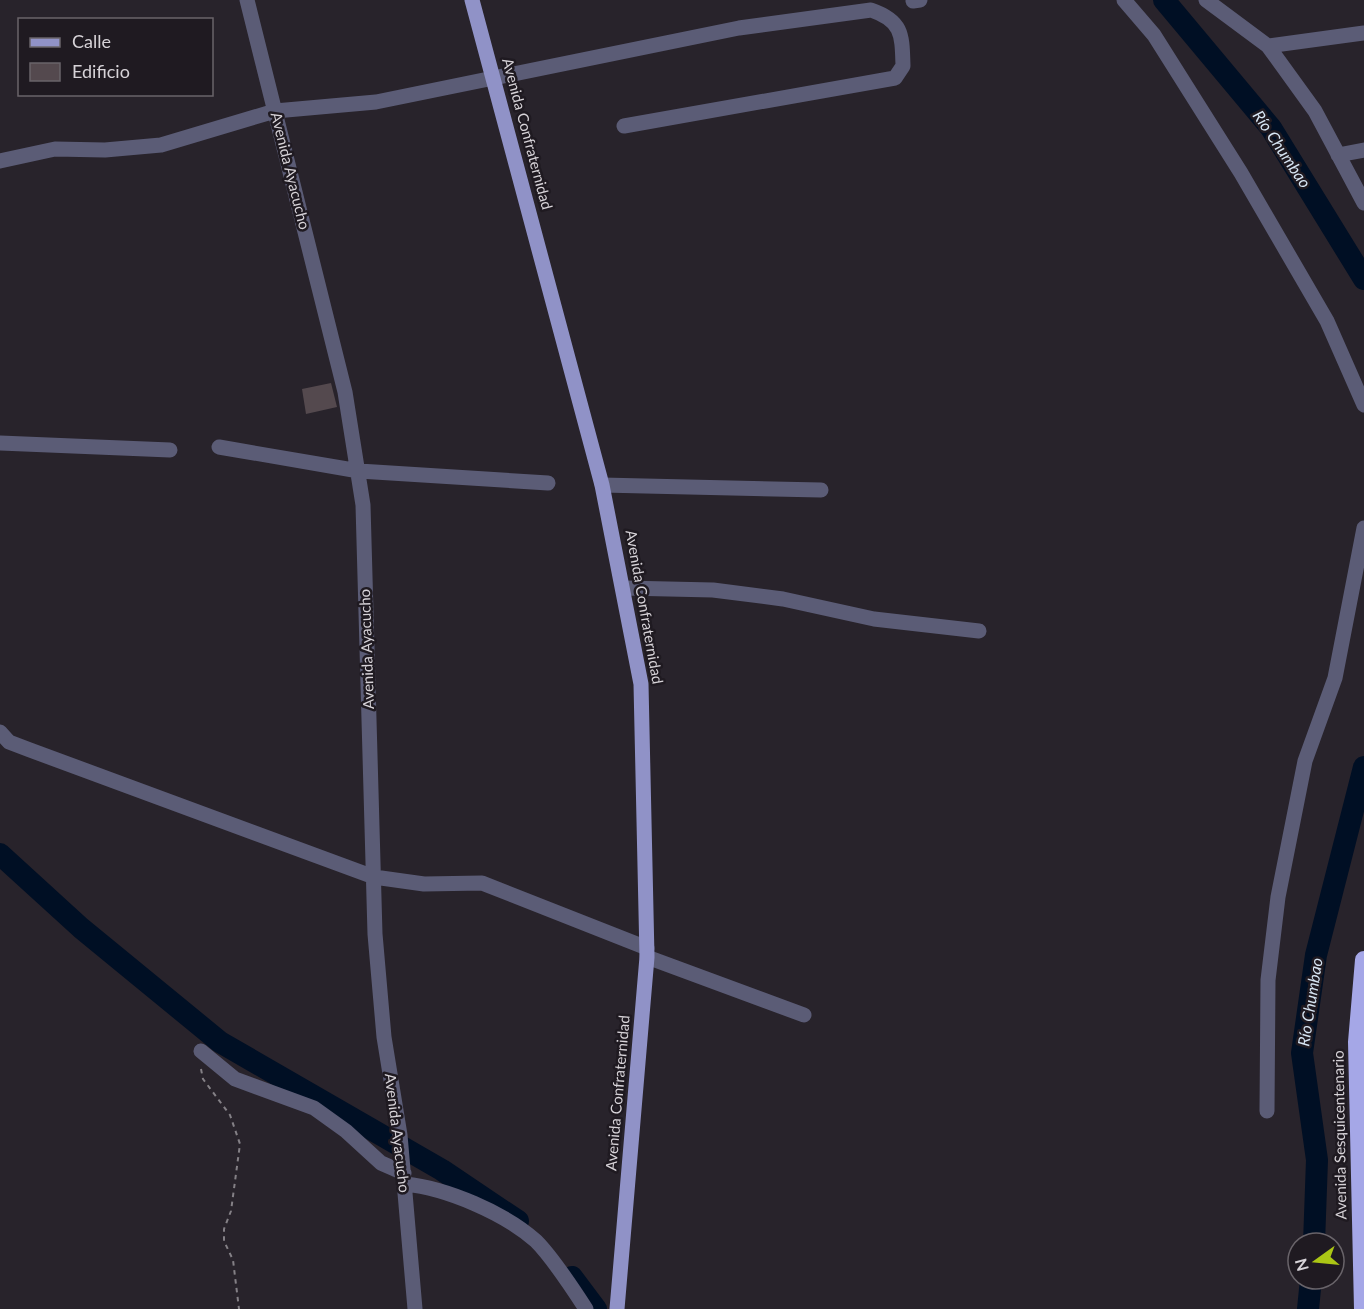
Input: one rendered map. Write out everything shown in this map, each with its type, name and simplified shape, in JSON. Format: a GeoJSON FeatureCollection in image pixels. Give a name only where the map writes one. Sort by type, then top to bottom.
{"type":"FeatureCollection","features":[{"type":"Feature","properties":{"kind":"highway","name":"Avenida Sesquicentenario"},"geometry":{"type":"LineString","coordinates":[[1363,1309],[1356,1042],[1364,960]]}},
{"type":"Feature","properties":{"kind":"main road","name":"Avenida Confraternidad"},"geometry":{"type":"LineString","coordinates":[[472,0],[602,485],[641,684],[647,952],[617,1308]]}},
{"type":"Feature","properties":{"kind":"street","name":"Avenida Ayacucho"},"geometry":{"type":"LineString","coordinates":[[247,0],[345,392],[359,471],[364,517],[375,934],[384,1037],[400,1135],[416,1309]]}},
{"type":"Feature","properties":{"kind":"street"},"geometry":{"type":"LineString","coordinates":[[1124,0],[1154,35],[1241,173],[1327,321],[1364,405]]}},
{"type":"Feature","properties":{"kind":"street"},"geometry":{"type":"LineString","coordinates":[[1206,0],[1268,46],[1316,111],[1364,203]]}},
{"type":"Feature","properties":{"kind":"street"},"geometry":{"type":"LineString","coordinates":[[0,161],[55,149],[105,150],[161,145],[275,111],[376,102],[739,28],[871,10],[891,18],[897,25],[903,66],[895,78],[624,126]]}},
{"type":"Feature","properties":{"kind":"street"},"geometry":{"type":"LineString","coordinates":[[1268,46],[1364,33]]}},
{"type":"Feature","properties":{"kind":"street"},"geometry":{"type":"LineString","coordinates":[[1338,155],[1364,150]]}},
{"type":"Feature","properties":{"kind":"street"},"geometry":{"type":"LineString","coordinates":[[0,443],[170,450]]}},
{"type":"Feature","properties":{"kind":"street"},"geometry":{"type":"LineString","coordinates":[[219,447],[359,471],[548,483]]}},
{"type":"Feature","properties":{"kind":"street"},"geometry":{"type":"LineString","coordinates":[[602,485],[821,490]]}},
{"type":"Feature","properties":{"kind":"street"},"geometry":{"type":"LineString","coordinates":[[1267,1111],[1268,980],[1278,897],[1305,761],[1335,678],[1361,559],[1364,528]]}},
{"type":"Feature","properties":{"kind":"street"},"geometry":{"type":"LineString","coordinates":[[624,588],[713,590],[783,599],[874,620],[979,632]]}},
{"type":"Feature","properties":{"kind":"street"},"geometry":{"type":"LineString","coordinates":[[0,732],[9,742],[374,877],[424,884],[482,883],[804,1015]]}},
{"type":"Feature","properties":{"kind":"street"},"geometry":{"type":"LineString","coordinates":[[201,1051],[235,1079],[314,1108],[346,1131],[381,1163],[404,1178],[421,1186],[460,1198],[507,1220],[537,1242],[586,1309]]}},
{"type":"Feature","properties":{"kind":"path"},"geometry":{"type":"LineString","coordinates":[[201,1051],[199,1063],[203,1079],[230,1115],[240,1144],[231,1211],[224,1229],[224,1240],[233,1260],[239,1309]]}},
{"type":"Feature","properties":{"kind":"building"},"geometry":{"type":"Polygon","coordinates":[[[331,383],[337,407],[306,414],[302,389],[331,383]]]}},
{"type":"Feature","properties":{"kind":"waterway","name":"Río Chumbao"},"geometry":{"type":"LineString","coordinates":[[1164,0],[1271,128],[1364,279]]}},
{"type":"Feature","properties":{"kind":"waterway","name":"Río Chumbao"},"geometry":{"type":"LineString","coordinates":[[1314,1231],[1317,1160],[1302,1053],[1316,955],[1364,767]]}},
{"type":"Feature","properties":{"kind":"waterway"},"geometry":{"type":"LineString","coordinates":[[0,854],[81,928],[220,1042],[442,1170],[518,1221]]}},
{"type":"Feature","properties":{"kind":"waterway"},"geometry":{"type":"LineString","coordinates":[[572,1277],[596,1309]]}},
{"type":"Feature","properties":{"kind":"waterway","name":"Río Chumbao"},"geometry":{"type":"LineString","coordinates":[[1308,1309],[1310,1291]]}}]}
